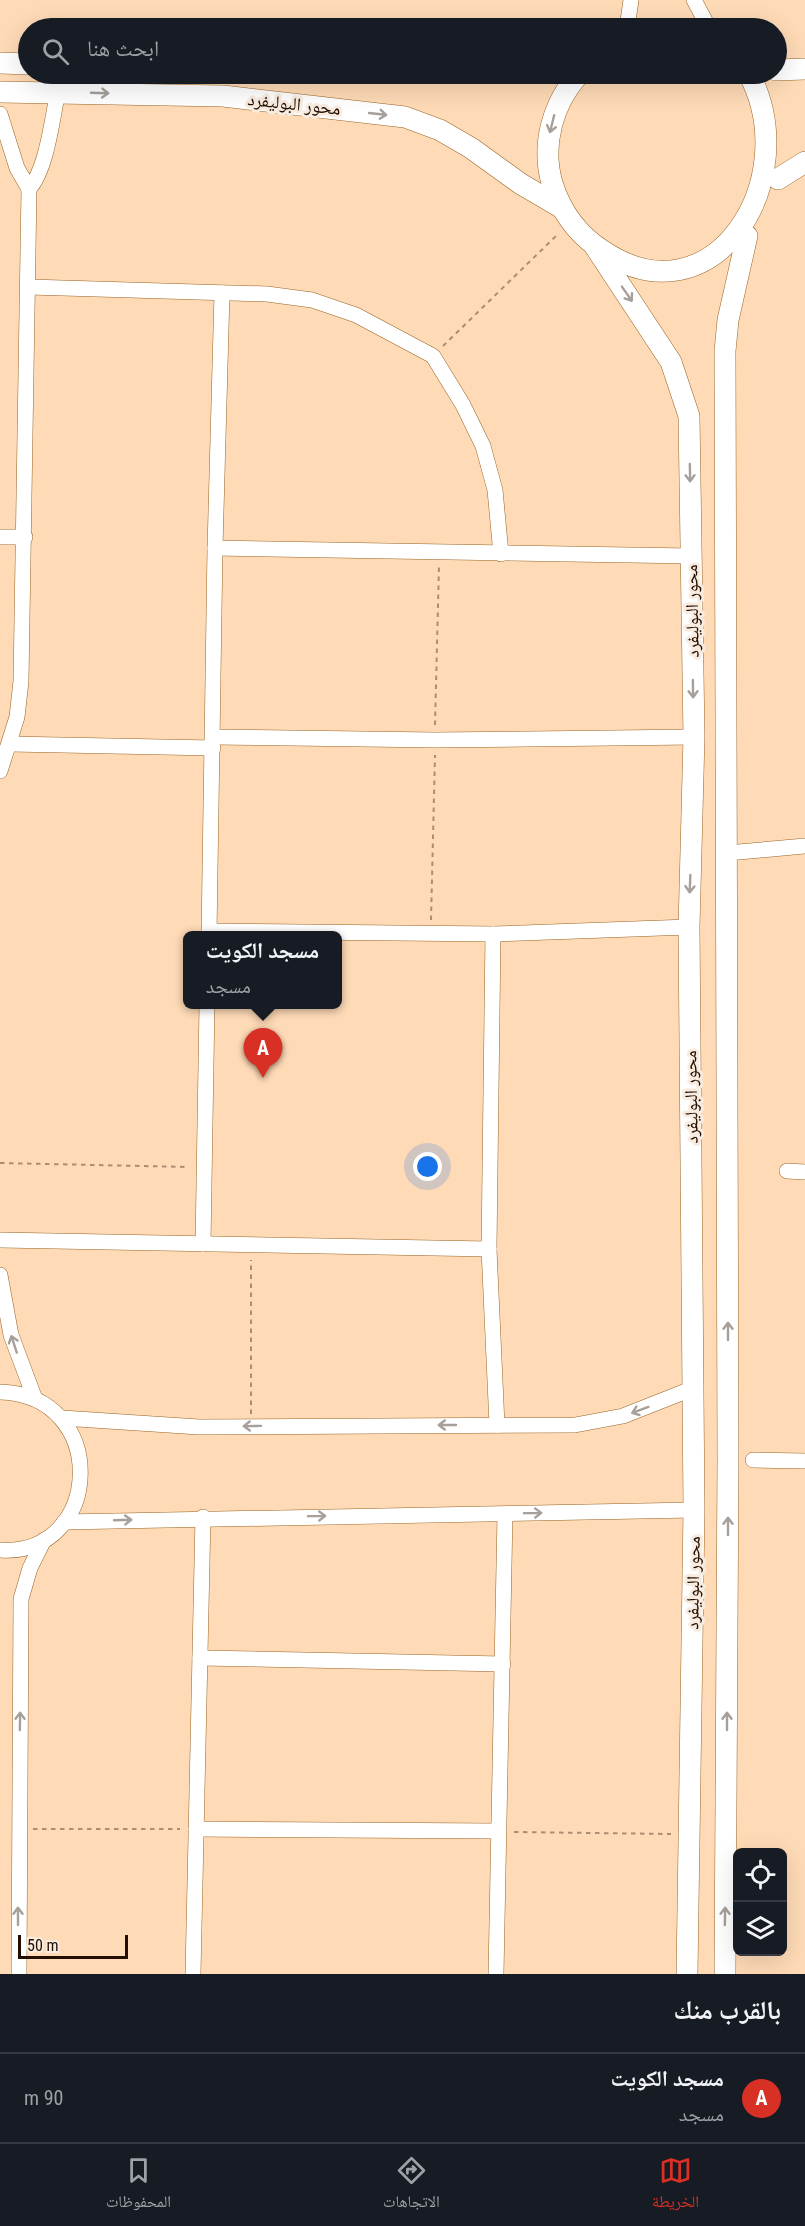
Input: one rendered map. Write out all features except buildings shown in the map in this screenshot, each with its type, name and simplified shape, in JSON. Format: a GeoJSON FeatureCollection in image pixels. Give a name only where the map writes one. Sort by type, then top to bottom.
{"type":"FeatureCollection","features":[{"type":"Feature","properties":{"kind":"street"},"geometry":{"type":"LineString","coordinates":[[628,18],[631,0]]}},
{"type":"Feature","properties":{"kind":"street"},"geometry":{"type":"LineString","coordinates":[[694,0],[703,18]]}},
{"type":"Feature","properties":{"kind":"street"},"geometry":{"type":"LineString","coordinates":[[0,63],[18,64]]}},
{"type":"Feature","properties":{"kind":"street"},"geometry":{"type":"LineString","coordinates":[[787,70],[805,69]]}},
{"type":"Feature","properties":{"kind":"street"},"geometry":{"type":"LineString","coordinates":[[571,84],[562,96],[556,111],[548,144],[550,177],[566,214],[594,245],[631,264],[672,269],[712,259],[747,236],[767,210],[778,179],[781,154],[779,129],[767,98],[756,84]]}},
{"type":"Feature","properties":{"kind":"street"},"geometry":{"type":"LineString","coordinates":[[29,189],[37,180],[58,91]]}},
{"type":"Feature","properties":{"kind":"street","name":"محور البوليفرد"},"geometry":{"type":"LineString","coordinates":[[0,92],[58,91],[223,96],[405,117],[440,130],[471,148],[566,214]]}},
{"type":"Feature","properties":{"kind":"street"},"geometry":{"type":"LineString","coordinates":[[0,114],[17,168],[29,189],[21,681],[17,717],[0,771]]}},
{"type":"Feature","properties":{"kind":"street"},"geometry":{"type":"LineString","coordinates":[[778,179],[805,162]]}},
{"type":"Feature","properties":{"kind":"street","name":"محور البوليفرد"},"geometry":{"type":"LineString","coordinates":[[725,1974],[728,1485],[725,351],[728,320],[747,236]]}},
{"type":"Feature","properties":{"kind":"street","name":"محور البوليفرد"},"geometry":{"type":"LineString","coordinates":[[594,245],[670,362],[689,416],[693,737],[688,927],[694,1510],[687,1974]]}},
{"type":"Feature","properties":{"kind":"street"},"geometry":{"type":"LineString","coordinates":[[29,287],[222,293],[312,300],[356,315],[433,356],[463,405],[483,446],[495,490],[501,554]]}},
{"type":"Feature","properties":{"kind":"street"},"geometry":{"type":"LineString","coordinates":[[209,931],[215,548],[222,293]]}},
{"type":"Feature","properties":{"kind":"street"},"geometry":{"type":"LineString","coordinates":[[0,537],[25,537]]}},
{"type":"Feature","properties":{"kind":"street"},"geometry":{"type":"LineString","coordinates":[[215,548],[691,556]]}},
{"type":"Feature","properties":{"kind":"street"},"geometry":{"type":"LineString","coordinates":[[10,744],[693,737]]}},
{"type":"Feature","properties":{"kind":"street"},"geometry":{"type":"LineString","coordinates":[[727,854],[805,846]]}},
{"type":"Feature","properties":{"kind":"street"},"geometry":{"type":"LineString","coordinates":[[342,933],[493,934],[688,927]]}},
{"type":"Feature","properties":{"kind":"street"},"geometry":{"type":"LineString","coordinates":[[493,934],[489,1249],[497,1425]]}},
{"type":"Feature","properties":{"kind":"street"},"geometry":{"type":"LineString","coordinates":[[202,1244],[207,1009]]}},
{"type":"Feature","properties":{"kind":"street"},"geometry":{"type":"LineString","coordinates":[[788,1171],[805,1172]]}},
{"type":"Feature","properties":{"kind":"street"},"geometry":{"type":"LineString","coordinates":[[0,1240],[489,1249]]}},
{"type":"Feature","properties":{"kind":"street"},"geometry":{"type":"LineString","coordinates":[[0,1275],[11,1335],[35,1399]]}},
{"type":"Feature","properties":{"kind":"street"},"geometry":{"type":"LineString","coordinates":[[62,1418],[199,1427],[575,1425],[599,1422],[647,1408],[694,1388]]}},
{"type":"Feature","properties":{"kind":"street"},"geometry":{"type":"LineString","coordinates":[[0,1392],[15,1393],[35,1399],[62,1418],[78,1448],[82,1481],[76,1503],[64,1522],[44,1540],[26,1547],[0,1550]]}},
{"type":"Feature","properties":{"kind":"street"},"geometry":{"type":"LineString","coordinates":[[753,1460],[805,1461]]}},
{"type":"Feature","properties":{"kind":"street"},"geometry":{"type":"LineString","coordinates":[[64,1522],[203,1517],[694,1510]]}},
{"type":"Feature","properties":{"kind":"street"},"geometry":{"type":"LineString","coordinates":[[496,1974],[506,1514]]}},
{"type":"Feature","properties":{"kind":"street"},"geometry":{"type":"LineString","coordinates":[[193,1974],[203,1517]]}},
{"type":"Feature","properties":{"kind":"street"},"geometry":{"type":"LineString","coordinates":[[19,1974],[21,1599],[30,1568],[44,1540]]}},
{"type":"Feature","properties":{"kind":"street"},"geometry":{"type":"LineString","coordinates":[[200,1658],[502,1664]]}},
{"type":"Feature","properties":{"kind":"street"},"geometry":{"type":"LineString","coordinates":[[196,1829],[498,1831]]}},
{"type":"Feature","properties":{"kind":"path"},"geometry":{"type":"LineString","coordinates":[[433,356],[566,214]]}},
{"type":"Feature","properties":{"kind":"path"},"geometry":{"type":"LineString","coordinates":[[0,1163],[204,1167]]}},
{"type":"Feature","properties":{"kind":"path"},"geometry":{"type":"LineString","coordinates":[[251,1245],[251,1425]]}},
{"type":"Feature","properties":{"kind":"path"},"geometry":{"type":"LineString","coordinates":[[18,1828],[196,1829]]}},
{"type":"Feature","properties":{"kind":"path"},"geometry":{"type":"LineString","coordinates":[[498,1831],[688,1834]]}},
{"type":"Feature","properties":{"kind":"place","name":"مسجد الكويت"},"geometry":{"type":"Point","coordinates":[263,1078]}}]}
